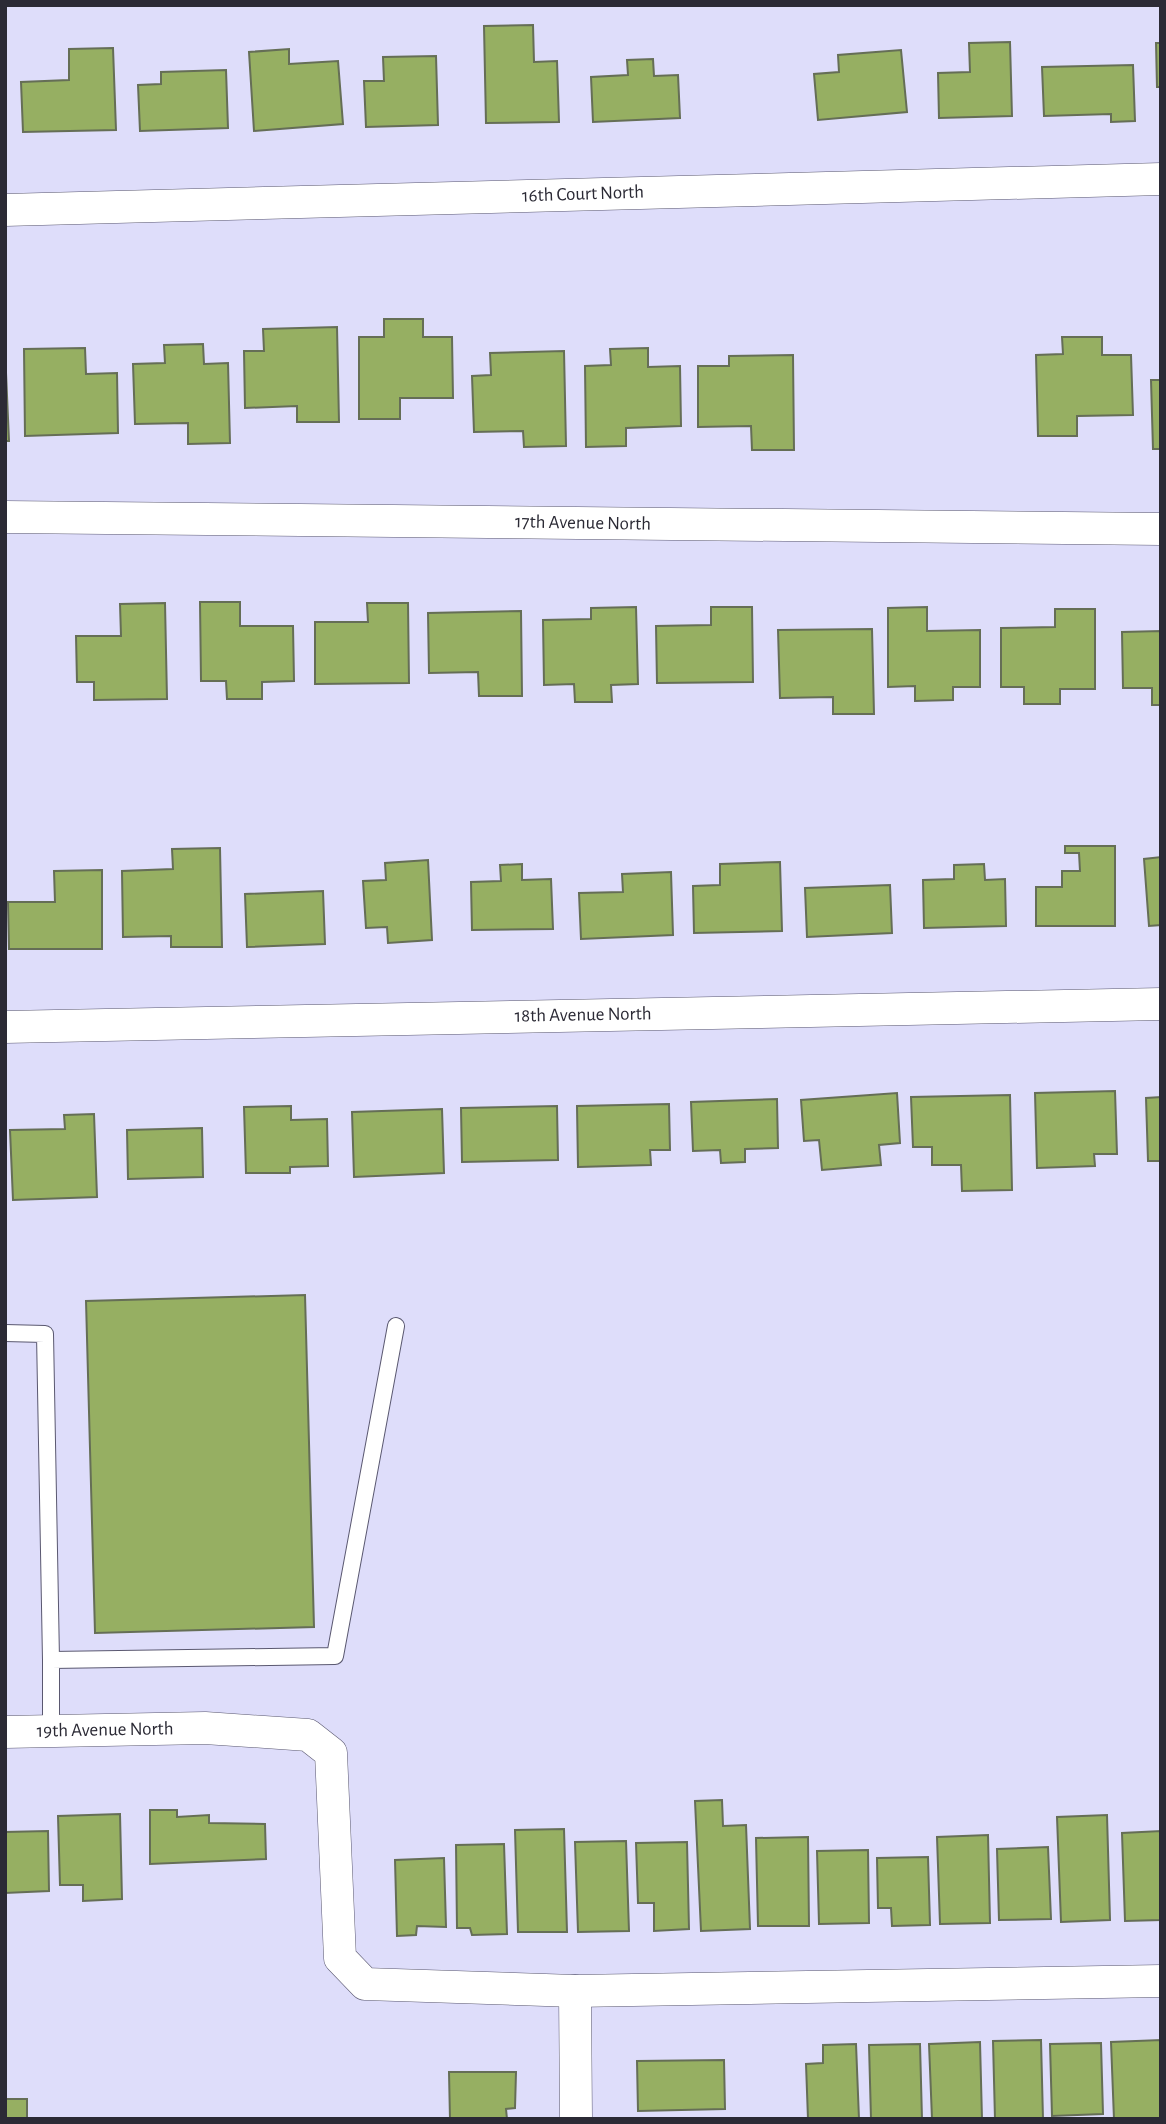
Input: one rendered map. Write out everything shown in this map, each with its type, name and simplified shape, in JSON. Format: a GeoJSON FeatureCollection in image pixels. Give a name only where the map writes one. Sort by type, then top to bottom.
{"type":"FeatureCollection","features":[{"type":"Feature","properties":{"kind":"street","name":"16th Court North"},"geometry":{"type":"LineString","coordinates":[[5,210],[1161,179]]}},
{"type":"Feature","properties":{"kind":"street","name":"17th Avenue North"},"geometry":{"type":"LineString","coordinates":[[5,517],[1161,529]]}},
{"type":"Feature","properties":{"kind":"street","name":"18th Avenue North"},"geometry":{"type":"LineString","coordinates":[[5,1027],[1161,1004]]}},
{"type":"Feature","properties":{"kind":"street","name":"19th Avenue North"},"geometry":{"type":"LineString","coordinates":[[5,1732],[205,1728],[308,1735],[331,1753],[340,1958],[365,1984],[575,1991],[1161,1981]]}},
{"type":"Feature","properties":{"kind":"street"},"geometry":{"type":"LineString","coordinates":[[575,1991],[576,2119]]}},
{"type":"Feature","properties":{"kind":"lane"},"geometry":{"type":"LineString","coordinates":[[51,1660],[335,1656],[396,1326]]}},
{"type":"Feature","properties":{"kind":"lane"},"geometry":{"type":"LineString","coordinates":[[5,1333],[45,1334],[51,1731]]}},
{"type":"Feature","properties":{"kind":"building"},"geometry":{"type":"Polygon","coordinates":[[[533,25],[534,62],[557,61],[559,122],[486,123],[484,26],[533,25]]]}},
{"type":"Feature","properties":{"kind":"building"},"geometry":{"type":"Polygon","coordinates":[[[1010,42],[1012,116],[939,118],[938,73],[970,72],[969,43],[1010,42]]]}},
{"type":"Feature","properties":{"kind":"building"},"geometry":{"type":"Polygon","coordinates":[[[1156,43],[1161,43],[1161,87],[1157,87],[1156,43]]]}},
{"type":"Feature","properties":{"kind":"building"},"geometry":{"type":"Polygon","coordinates":[[[113,48],[116,130],[23,132],[21,82],[69,80],[69,49],[113,48]]]}},
{"type":"Feature","properties":{"kind":"building"},"geometry":{"type":"Polygon","coordinates":[[[289,49],[289,64],[338,61],[343,124],[254,131],[249,52],[289,49]]]}},
{"type":"Feature","properties":{"kind":"building"},"geometry":{"type":"Polygon","coordinates":[[[901,50],[907,112],[818,120],[814,74],[839,72],[838,55],[901,50]]]}},
{"type":"Feature","properties":{"kind":"building"},"geometry":{"type":"Polygon","coordinates":[[[436,56],[438,125],[366,127],[364,81],[384,81],[383,57],[436,56]]]}},
{"type":"Feature","properties":{"kind":"building"},"geometry":{"type":"Polygon","coordinates":[[[653,59],[654,76],[678,75],[680,118],[593,122],[591,77],[628,75],[627,60],[653,59]]]}},
{"type":"Feature","properties":{"kind":"building"},"geometry":{"type":"Polygon","coordinates":[[[1133,65],[1135,121],[1111,122],[1111,114],[1044,116],[1042,67],[1133,65]]]}},
{"type":"Feature","properties":{"kind":"building"},"geometry":{"type":"Polygon","coordinates":[[[226,70],[228,128],[140,131],[138,85],[161,84],[161,72],[226,70]]]}},
{"type":"Feature","properties":{"kind":"building"},"geometry":{"type":"Polygon","coordinates":[[[384,319],[423,319],[423,337],[452,337],[453,398],[400,398],[400,419],[359,419],[359,337],[384,337],[384,319]]]}},
{"type":"Feature","properties":{"kind":"building"},"geometry":{"type":"Polygon","coordinates":[[[337,327],[339,422],[297,422],[297,406],[245,408],[244,351],[264,351],[263,329],[337,327]]]}},
{"type":"Feature","properties":{"kind":"building"},"geometry":{"type":"Polygon","coordinates":[[[1062,337],[1102,337],[1102,355],[1131,355],[1133,415],[1077,416],[1077,436],[1038,436],[1036,355],[1063,354],[1062,337]]]}},
{"type":"Feature","properties":{"kind":"building"},"geometry":{"type":"Polygon","coordinates":[[[203,344],[204,364],[228,363],[230,443],[188,444],[188,423],[135,424],[133,364],[165,363],[164,345],[203,344]]]}},
{"type":"Feature","properties":{"kind":"building"},"geometry":{"type":"Polygon","coordinates":[[[85,348],[86,374],[117,373],[118,433],[25,436],[24,349],[85,348]]]}},
{"type":"Feature","properties":{"kind":"building"},"geometry":{"type":"Polygon","coordinates":[[[648,348],[648,367],[680,366],[681,426],[626,428],[626,446],[586,447],[585,366],[611,365],[610,349],[648,348]]]}},
{"type":"Feature","properties":{"kind":"building"},"geometry":{"type":"Polygon","coordinates":[[[5,350],[9,441],[5,441],[5,350]]]}},
{"type":"Feature","properties":{"kind":"building"},"geometry":{"type":"Polygon","coordinates":[[[564,351],[566,446],[524,447],[523,431],[474,432],[472,376],[491,375],[490,353],[564,351]]]}},
{"type":"Feature","properties":{"kind":"building"},"geometry":{"type":"Polygon","coordinates":[[[793,355],[794,450],[752,450],[751,426],[698,427],[698,366],[729,366],[729,356],[793,355]]]}},
{"type":"Feature","properties":{"kind":"building"},"geometry":{"type":"Polygon","coordinates":[[[1151,380],[1161,380],[1161,449],[1153,449],[1151,380]]]}},
{"type":"Feature","properties":{"kind":"building"},"geometry":{"type":"Polygon","coordinates":[[[200,602],[240,602],[240,626],[293,626],[294,681],[262,682],[262,699],[227,699],[226,681],[201,681],[200,602]]]}},
{"type":"Feature","properties":{"kind":"building"},"geometry":{"type":"Polygon","coordinates":[[[165,603],[167,699],[94,700],[94,682],[77,682],[76,636],[121,636],[120,604],[165,603]]]}},
{"type":"Feature","properties":{"kind":"building"},"geometry":{"type":"Polygon","coordinates":[[[367,603],[408,603],[409,683],[315,684],[315,622],[368,622],[367,603]]]}},
{"type":"Feature","properties":{"kind":"building"},"geometry":{"type":"Polygon","coordinates":[[[636,607],[638,684],[611,685],[612,702],[575,702],[574,684],[544,685],[543,620],[591,619],[591,608],[636,607]]]}},
{"type":"Feature","properties":{"kind":"building"},"geometry":{"type":"Polygon","coordinates":[[[711,607],[752,607],[753,682],[657,683],[656,626],[711,625],[711,607]]]}},
{"type":"Feature","properties":{"kind":"building"},"geometry":{"type":"Polygon","coordinates":[[[927,607],[927,631],[980,630],[980,687],[953,687],[953,700],[915,701],[915,686],[888,687],[888,608],[927,607]]]}},
{"type":"Feature","properties":{"kind":"building"},"geometry":{"type":"Polygon","coordinates":[[[1055,609],[1095,609],[1095,689],[1060,689],[1060,704],[1024,704],[1024,687],[1001,687],[1001,628],[1055,627],[1055,609]]]}},
{"type":"Feature","properties":{"kind":"building"},"geometry":{"type":"Polygon","coordinates":[[[521,611],[522,696],[479,696],[478,672],[429,673],[428,613],[521,611]]]}},
{"type":"Feature","properties":{"kind":"building"},"geometry":{"type":"Polygon","coordinates":[[[872,629],[874,714],[833,714],[833,697],[780,698],[778,630],[872,629]]]}},
{"type":"Feature","properties":{"kind":"building"},"geometry":{"type":"Polygon","coordinates":[[[1161,631],[1161,705],[1152,705],[1152,688],[1123,688],[1122,632],[1161,631]]]}},
{"type":"Feature","properties":{"kind":"building"},"geometry":{"type":"Polygon","coordinates":[[[1065,846],[1115,846],[1115,926],[1036,926],[1036,887],[1062,887],[1062,871],[1080,871],[1079,853],[1065,853],[1065,846]]]}},
{"type":"Feature","properties":{"kind":"building"},"geometry":{"type":"Polygon","coordinates":[[[220,848],[222,947],[171,947],[171,936],[123,937],[122,871],[173,869],[172,849],[220,848]]]}},
{"type":"Feature","properties":{"kind":"building"},"geometry":{"type":"Polygon","coordinates":[[[1161,857],[1161,925],[1149,926],[1144,859],[1161,857]]]}},
{"type":"Feature","properties":{"kind":"building"},"geometry":{"type":"Polygon","coordinates":[[[428,860],[432,940],[388,943],[387,927],[366,928],[363,881],[386,880],[385,863],[428,860]]]}},
{"type":"Feature","properties":{"kind":"building"},"geometry":{"type":"Polygon","coordinates":[[[780,862],[782,931],[694,933],[693,886],[720,885],[720,864],[780,862]]]}},
{"type":"Feature","properties":{"kind":"building"},"geometry":{"type":"Polygon","coordinates":[[[522,864],[522,880],[551,879],[553,929],[472,930],[471,882],[501,881],[500,865],[522,864]]]}},
{"type":"Feature","properties":{"kind":"building"},"geometry":{"type":"Polygon","coordinates":[[[984,864],[985,880],[1005,879],[1006,926],[924,928],[923,880],[954,879],[954,865],[984,864]]]}},
{"type":"Feature","properties":{"kind":"building"},"geometry":{"type":"Polygon","coordinates":[[[102,870],[102,949],[9,949],[8,902],[55,902],[54,871],[102,870]]]}},
{"type":"Feature","properties":{"kind":"building"},"geometry":{"type":"Polygon","coordinates":[[[671,872],[673,935],[581,939],[579,893],[623,892],[622,874],[671,872]]]}},
{"type":"Feature","properties":{"kind":"building"},"geometry":{"type":"Polygon","coordinates":[[[890,885],[892,933],[807,937],[805,888],[890,885]]]}},
{"type":"Feature","properties":{"kind":"building"},"geometry":{"type":"Polygon","coordinates":[[[323,891],[325,944],[247,947],[245,894],[323,891]]]}},
{"type":"Feature","properties":{"kind":"building"},"geometry":{"type":"Polygon","coordinates":[[[1115,1091],[1117,1154],[1094,1154],[1095,1166],[1037,1168],[1035,1093],[1115,1091]]]}},
{"type":"Feature","properties":{"kind":"building"},"geometry":{"type":"Polygon","coordinates":[[[897,1093],[900,1143],[879,1145],[881,1165],[822,1170],[819,1140],[804,1141],[801,1100],[897,1093]]]}},
{"type":"Feature","properties":{"kind":"building"},"geometry":{"type":"Polygon","coordinates":[[[1010,1095],[1012,1190],[962,1191],[961,1165],[932,1165],[932,1147],[913,1147],[911,1097],[1010,1095]]]}},
{"type":"Feature","properties":{"kind":"building"},"geometry":{"type":"Polygon","coordinates":[[[1161,1097],[1161,1161],[1148,1161],[1146,1098],[1161,1097]]]}},
{"type":"Feature","properties":{"kind":"building"},"geometry":{"type":"Polygon","coordinates":[[[777,1099],[778,1148],[745,1149],[745,1162],[721,1163],[720,1150],[693,1151],[691,1102],[777,1099]]]}},
{"type":"Feature","properties":{"kind":"building"},"geometry":{"type":"Polygon","coordinates":[[[669,1104],[670,1150],[650,1150],[651,1165],[578,1167],[577,1106],[669,1104]]]}},
{"type":"Feature","properties":{"kind":"building"},"geometry":{"type":"Polygon","coordinates":[[[291,1106],[291,1120],[327,1119],[328,1166],[290,1167],[290,1173],[246,1173],[244,1107],[291,1106]]]}},
{"type":"Feature","properties":{"kind":"building"},"geometry":{"type":"Polygon","coordinates":[[[557,1106],[558,1160],[462,1162],[461,1108],[557,1106]]]}},
{"type":"Feature","properties":{"kind":"building"},"geometry":{"type":"Polygon","coordinates":[[[442,1109],[444,1173],[354,1177],[352,1112],[442,1109]]]}},
{"type":"Feature","properties":{"kind":"building"},"geometry":{"type":"Polygon","coordinates":[[[94,1114],[97,1197],[13,1200],[10,1130],[65,1129],[64,1115],[94,1114]]]}},
{"type":"Feature","properties":{"kind":"building"},"geometry":{"type":"Polygon","coordinates":[[[202,1128],[203,1177],[128,1179],[127,1130],[202,1128]]]}},
{"type":"Feature","properties":{"kind":"building"},"geometry":{"type":"Polygon","coordinates":[[[305,1295],[314,1627],[95,1633],[86,1301],[305,1295]]]}},
{"type":"Feature","properties":{"kind":"building"},"geometry":{"type":"Polygon","coordinates":[[[722,1800],[723,1826],[746,1825],[750,1929],[701,1931],[695,1801],[722,1800]]]}},
{"type":"Feature","properties":{"kind":"building"},"geometry":{"type":"Polygon","coordinates":[[[150,1810],[177,1810],[177,1817],[209,1815],[209,1823],[265,1824],[266,1859],[150,1864],[150,1810]]]}},
{"type":"Feature","properties":{"kind":"building"},"geometry":{"type":"Polygon","coordinates":[[[120,1814],[122,1899],[83,1901],[83,1885],[60,1885],[58,1816],[120,1814]]]}},
{"type":"Feature","properties":{"kind":"building"},"geometry":{"type":"Polygon","coordinates":[[[1107,1815],[1110,1920],[1061,1922],[1057,1817],[1107,1815]]]}},
{"type":"Feature","properties":{"kind":"building"},"geometry":{"type":"Polygon","coordinates":[[[564,1829],[567,1932],[518,1932],[515,1830],[564,1829]]]}},
{"type":"Feature","properties":{"kind":"building"},"geometry":{"type":"Polygon","coordinates":[[[48,1831],[49,1891],[5,1893],[5,1832],[48,1831]]]}},
{"type":"Feature","properties":{"kind":"building"},"geometry":{"type":"Polygon","coordinates":[[[1161,1831],[1161,1920],[1125,1921],[1122,1833],[1161,1831]]]}},
{"type":"Feature","properties":{"kind":"building"},"geometry":{"type":"Polygon","coordinates":[[[988,1835],[990,1923],[940,1924],[937,1837],[988,1835]]]}},
{"type":"Feature","properties":{"kind":"building"},"geometry":{"type":"Polygon","coordinates":[[[808,1837],[809,1926],[758,1926],[756,1838],[808,1837]]]}},
{"type":"Feature","properties":{"kind":"building"},"geometry":{"type":"Polygon","coordinates":[[[626,1841],[629,1931],[578,1932],[575,1842],[626,1841]]]}},
{"type":"Feature","properties":{"kind":"building"},"geometry":{"type":"Polygon","coordinates":[[[687,1842],[689,1929],[654,1931],[654,1903],[638,1903],[636,1843],[687,1842]]]}},
{"type":"Feature","properties":{"kind":"building"},"geometry":{"type":"Polygon","coordinates":[[[504,1844],[507,1934],[472,1935],[470,1928],[457,1928],[456,1845],[504,1844]]]}},
{"type":"Feature","properties":{"kind":"building"},"geometry":{"type":"Polygon","coordinates":[[[1048,1847],[1051,1919],[999,1920],[997,1849],[1048,1847]]]}},
{"type":"Feature","properties":{"kind":"building"},"geometry":{"type":"Polygon","coordinates":[[[868,1850],[869,1923],[819,1924],[817,1851],[868,1850]]]}},
{"type":"Feature","properties":{"kind":"building"},"geometry":{"type":"Polygon","coordinates":[[[928,1857],[930,1925],[892,1926],[891,1908],[878,1908],[877,1858],[928,1857]]]}},
{"type":"Feature","properties":{"kind":"building"},"geometry":{"type":"Polygon","coordinates":[[[444,1858],[446,1927],[417,1926],[416,1935],[397,1936],[395,1860],[444,1858]]]}},
{"type":"Feature","properties":{"kind":"building"},"geometry":{"type":"Polygon","coordinates":[[[1041,2040],[1043,2119],[995,2119],[993,2041],[1041,2040]]]}},
{"type":"Feature","properties":{"kind":"building"},"geometry":{"type":"Polygon","coordinates":[[[1161,2040],[1161,2119],[1114,2119],[1111,2042],[1161,2040]]]}},
{"type":"Feature","properties":{"kind":"building"},"geometry":{"type":"Polygon","coordinates":[[[980,2042],[982,2119],[932,2119],[929,2044],[980,2042]]]}},
{"type":"Feature","properties":{"kind":"building"},"geometry":{"type":"Polygon","coordinates":[[[1101,2043],[1103,2114],[1052,2116],[1050,2044],[1101,2043]]]}},
{"type":"Feature","properties":{"kind":"building"},"geometry":{"type":"Polygon","coordinates":[[[856,2044],[859,2119],[808,2119],[806,2064],[823,2063],[823,2045],[856,2044]]]}},
{"type":"Feature","properties":{"kind":"building"},"geometry":{"type":"Polygon","coordinates":[[[920,2044],[922,2119],[871,2119],[869,2045],[920,2044]]]}},
{"type":"Feature","properties":{"kind":"building"},"geometry":{"type":"Polygon","coordinates":[[[724,2060],[725,2109],[638,2111],[637,2061],[724,2060]]]}},
{"type":"Feature","properties":{"kind":"building"},"geometry":{"type":"Polygon","coordinates":[[[449,2072],[516,2072],[515,2108],[506,2109],[507,2119],[450,2119],[449,2072]]]}},
{"type":"Feature","properties":{"kind":"building"},"geometry":{"type":"Polygon","coordinates":[[[5,2099],[27,2099],[27,2119],[5,2119],[5,2099]]]}}]}
